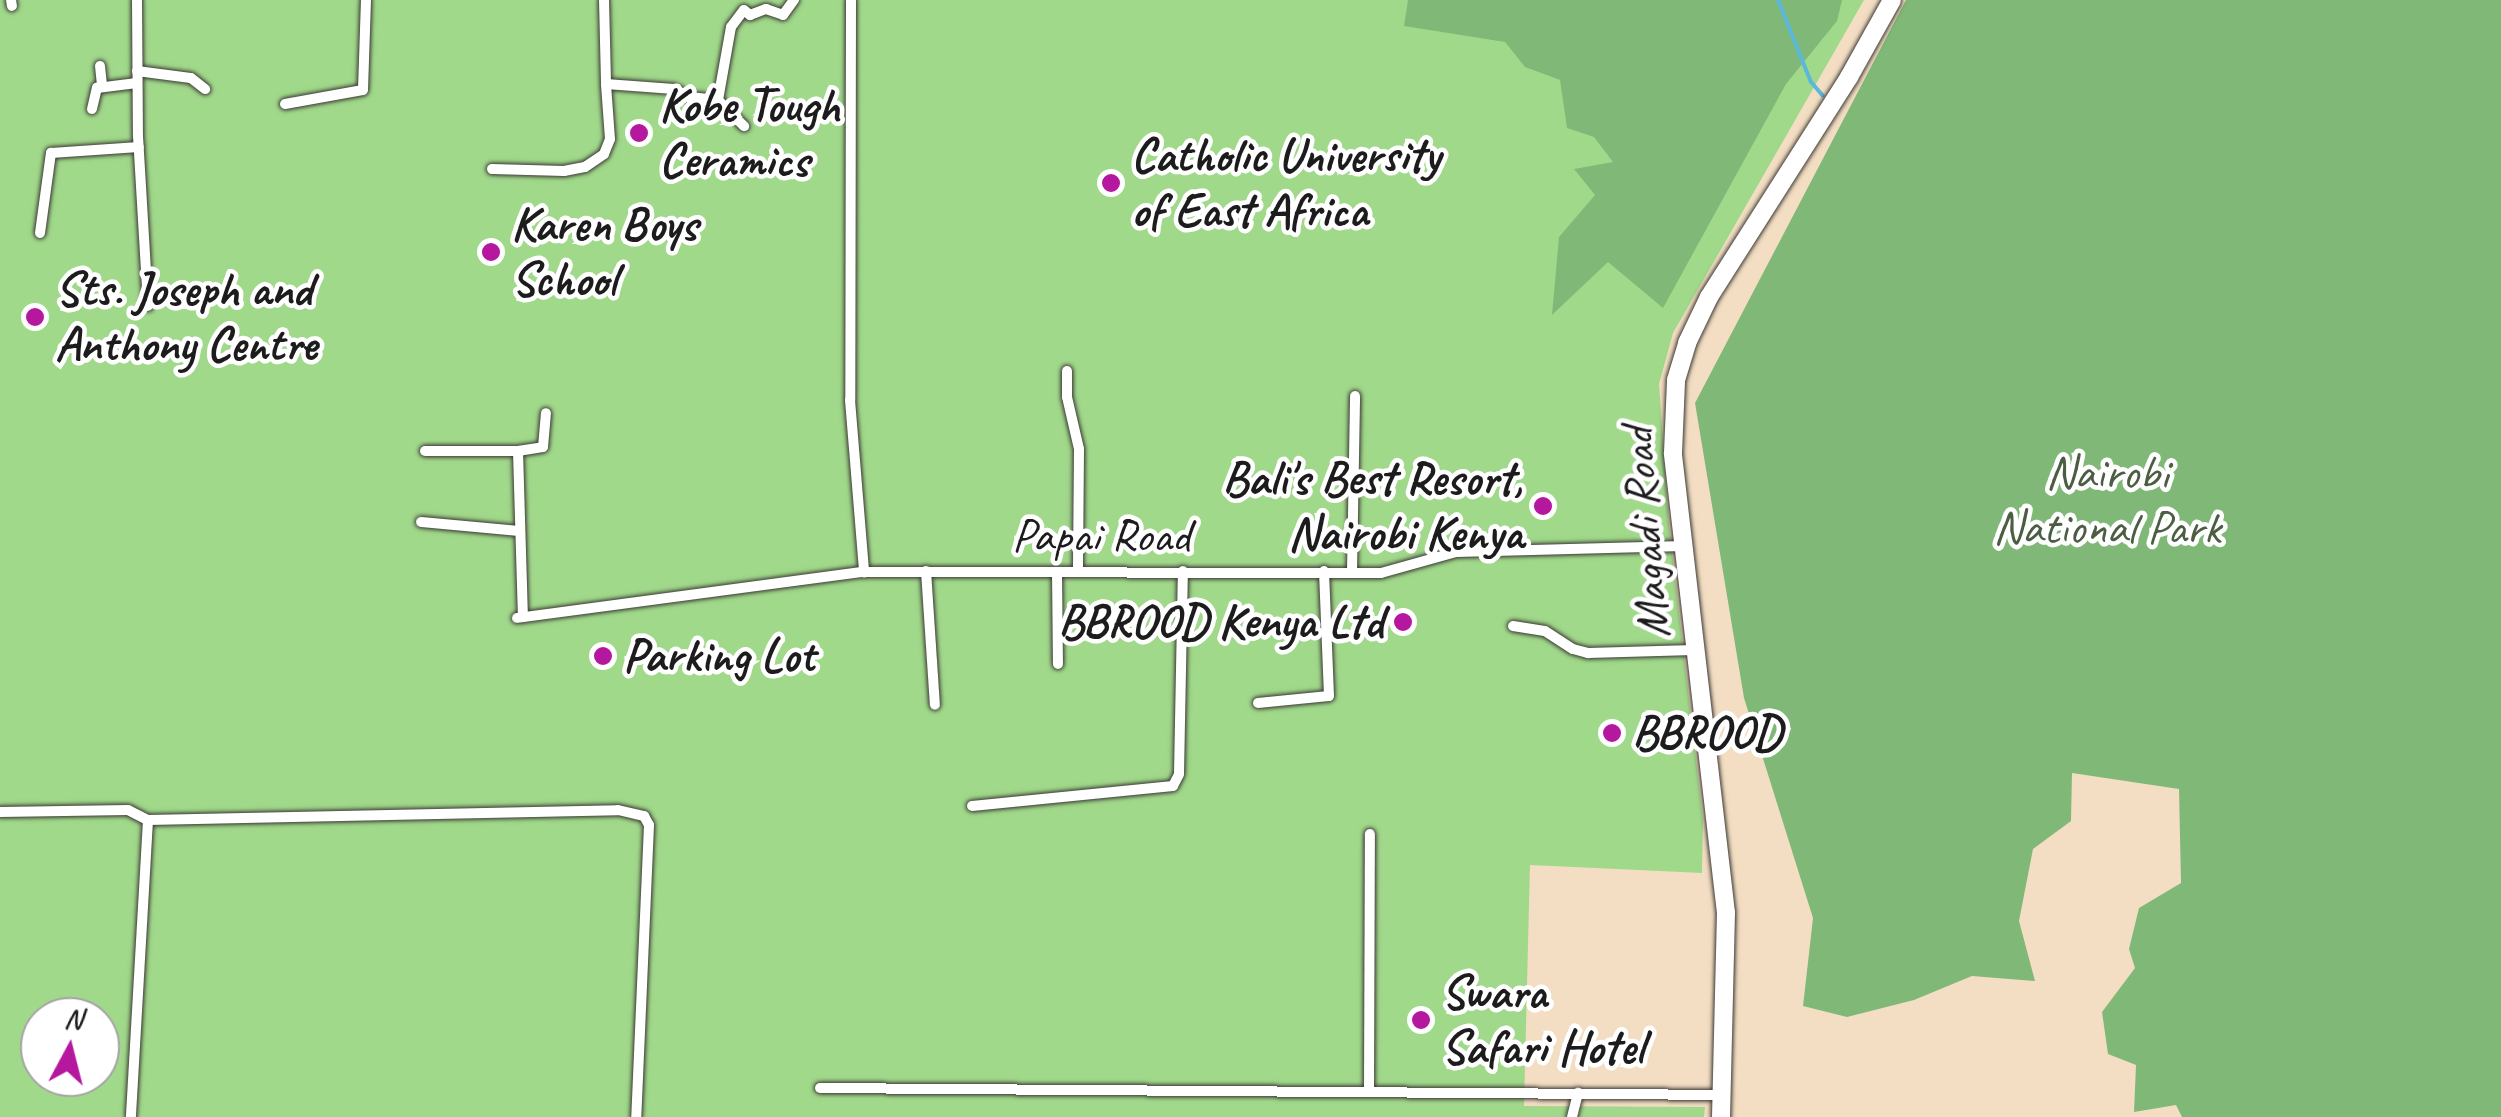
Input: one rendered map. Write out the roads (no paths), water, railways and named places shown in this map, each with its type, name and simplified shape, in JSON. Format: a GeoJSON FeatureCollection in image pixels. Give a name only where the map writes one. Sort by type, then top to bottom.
{"type":"FeatureCollection","features":[{"type":"Feature","properties":{"kind":"highway","name":"Magadi Road"},"geometry":{"type":"LineString","coordinates":[[1721,1117],[1726,914],[1672,453],[1676,380],[1686,343],[1709,297],[1850,77],[1892,0]]}},
{"type":"Feature","properties":{"kind":"street"},"geometry":{"type":"LineString","coordinates":[[138,0],[138,147],[148,306]]}},
{"type":"Feature","properties":{"kind":"street"},"geometry":{"type":"LineString","coordinates":[[285,104],[363,90],[366,0]]}},
{"type":"Feature","properties":{"kind":"street"},"geometry":{"type":"LineString","coordinates":[[492,169],[564,171],[585,167],[604,154],[610,139],[604,0]]}},
{"type":"Feature","properties":{"kind":"street"},"geometry":{"type":"LineString","coordinates":[[718,100],[727,36],[744,10],[750,15],[766,10],[783,15],[794,0]]}},
{"type":"Feature","properties":{"kind":"street"},"geometry":{"type":"LineString","coordinates":[[851,0],[850,400],[864,572]]}},
{"type":"Feature","properties":{"kind":"street"},"geometry":{"type":"LineString","coordinates":[[100,66],[102,86]]}},
{"type":"Feature","properties":{"kind":"street"},"geometry":{"type":"LineString","coordinates":[[92,108],[94,90],[137,77],[191,78],[205,89]]}},
{"type":"Feature","properties":{"kind":"street"},"geometry":{"type":"LineString","coordinates":[[606,84],[674,90],[690,97],[718,100],[744,126]]}},
{"type":"Feature","properties":{"kind":"street"},"geometry":{"type":"LineString","coordinates":[[40,233],[50,153],[138,147]]}},
{"type":"Feature","properties":{"kind":"street"},"geometry":{"type":"LineString","coordinates":[[1067,371],[1066,397],[1079,448],[1078,572]]}},
{"type":"Feature","properties":{"kind":"street"},"geometry":{"type":"LineString","coordinates":[[1352,572],[1355,396]]}},
{"type":"Feature","properties":{"kind":"street"},"geometry":{"type":"LineString","coordinates":[[424,451],[518,452],[543,447],[546,413]]}},
{"type":"Feature","properties":{"kind":"street"},"geometry":{"type":"LineString","coordinates":[[422,522],[520,532],[518,452]]}},
{"type":"Feature","properties":{"kind":"street","name":"Papai Road"},"geometry":{"type":"LineString","coordinates":[[520,532],[520,617],[864,572],[1392,571],[1456,552],[1684,546]]}},
{"type":"Feature","properties":{"kind":"street"},"geometry":{"type":"LineString","coordinates":[[972,806],[1173,786],[1179,774],[1183,570]]}},
{"type":"Feature","properties":{"kind":"street"},"geometry":{"type":"LineString","coordinates":[[926,571],[935,705]]}},
{"type":"Feature","properties":{"kind":"street"},"geometry":{"type":"LineString","coordinates":[[1258,703],[1329,696],[1324,571]]}},
{"type":"Feature","properties":{"kind":"street"},"geometry":{"type":"LineString","coordinates":[[1056,572],[1058,664]]}},
{"type":"Feature","properties":{"kind":"street"},"geometry":{"type":"LineString","coordinates":[[1513,626],[1545,631],[1573,649],[1588,653],[1694,650]]}},
{"type":"Feature","properties":{"kind":"street"},"geometry":{"type":"LineString","coordinates":[[0,812],[131,810],[148,820],[618,810],[644,816],[649,825],[636,1117]]}},
{"type":"Feature","properties":{"kind":"street"},"geometry":{"type":"LineString","coordinates":[[131,1117],[148,820]]}},
{"type":"Feature","properties":{"kind":"street"},"geometry":{"type":"LineString","coordinates":[[1368,1091],[1370,834]]}},
{"type":"Feature","properties":{"kind":"street"},"geometry":{"type":"LineString","coordinates":[[820,1088],[1723,1095]]}},
{"type":"Feature","properties":{"kind":"street"},"geometry":{"type":"LineString","coordinates":[[1572,1117],[1578,1093]]}},
{"type":"Feature","properties":{"kind":"waterway"},"geometry":{"type":"LineString","coordinates":[[1778,0],[1811,82],[1823,96]]}},
{"type":"Feature","properties":{"kind":"place","name":"Kobe Tough Ceramics"},"geometry":{"type":"Point","coordinates":[639,133]}},
{"type":"Feature","properties":{"kind":"place","name":"Catholic University of East Africa"},"geometry":{"type":"Point","coordinates":[1111,183]}},
{"type":"Feature","properties":{"kind":"place","name":"Karen Boys School"},"geometry":{"type":"Point","coordinates":[491,252]}},
{"type":"Feature","properties":{"kind":"place","name":"Sts. Joseph and Anthony Centre"},"geometry":{"type":"Point","coordinates":[35,317]}},
{"type":"Feature","properties":{"kind":"place","name":"Bali's Best Resort, Nairobi Kenya"},"geometry":{"type":"Point","coordinates":[1543,506]}},
{"type":"Feature","properties":{"kind":"place","name":"BBROOD Kenya Ltd"},"geometry":{"type":"Point","coordinates":[1403,622]}},
{"type":"Feature","properties":{"kind":"place","name":"Parking Lot"},"geometry":{"type":"Point","coordinates":[603,656]}},
{"type":"Feature","properties":{"kind":"place","name":"BBROOD"},"geometry":{"type":"Point","coordinates":[1612,733]}},
{"type":"Feature","properties":{"kind":"place","name":"Swara Safari Hotel"},"geometry":{"type":"Point","coordinates":[1421,1020]}},
{"type":"Feature","properties":{"kind":"park label","name":"Nairobi National Park"},"geometry":{"type":"Point","coordinates":[2107,500]}}]}
